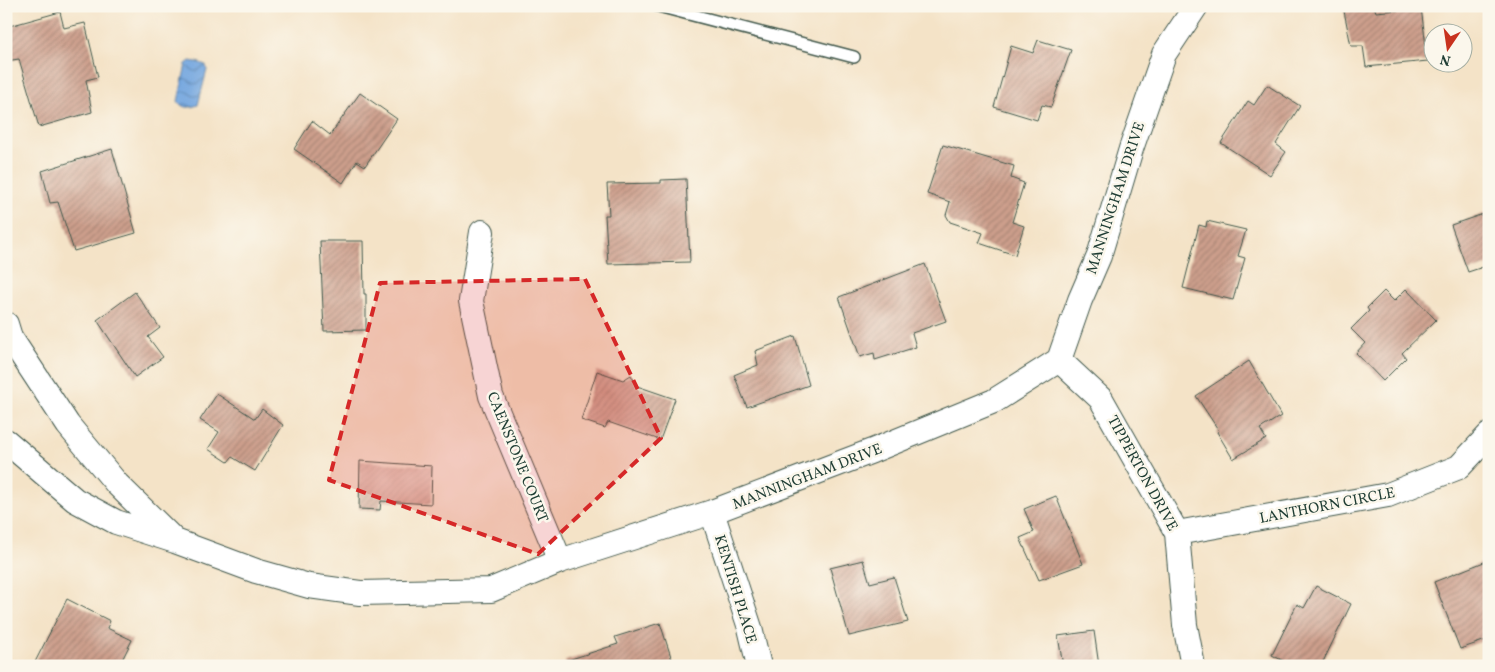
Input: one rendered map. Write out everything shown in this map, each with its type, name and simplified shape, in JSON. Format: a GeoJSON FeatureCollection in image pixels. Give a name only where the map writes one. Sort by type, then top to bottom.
{"type":"FeatureCollection","features":[{"type":"Feature","properties":{"kind":"street","name":"MANNINGHAM DRIVE"},"geometry":{"type":"LineString","coordinates":[[6,441],[75,500],[116,522],[256,571],[309,586],[360,593],[490,590],[560,561],[712,512],[872,451],[994,401],[1059,360],[1080,300],[1099,256],[1131,149],[1164,54],[1196,6]]}},
{"type":"Feature","properties":{"kind":"street","name":"CAENSTONE COURT"},"geometry":{"type":"LineString","coordinates":[[482,232],[470,301],[491,396],[560,561]]}},
{"type":"Feature","properties":{"kind":"street","name":"MANNINGHAM DRIVE"},"geometry":{"type":"LineString","coordinates":[[6,324],[10,337],[68,425],[117,484],[174,541]]}},
{"type":"Feature","properties":{"kind":"street","name":"TIPPERTON DRIVE"},"geometry":{"type":"LineString","coordinates":[[1059,360],[1101,399],[1177,533],[1185,625],[1193,666]]}},
{"type":"Feature","properties":{"kind":"street","name":"LANTHORN CIRCLE"},"geometry":{"type":"LineString","coordinates":[[1177,533],[1388,495],[1459,467],[1489,435]]}},
{"type":"Feature","properties":{"kind":"street","name":"KENTISH PLACE"},"geometry":{"type":"LineString","coordinates":[[712,512],[750,628],[759,666]]}},
{"type":"Feature","properties":{"kind":"lane"},"geometry":{"type":"LineString","coordinates":[[658,6],[854,57]]}},
{"type":"Feature","properties":{"kind":"highlighted area"},"geometry":{"type":"Polygon","coordinates":[[[585,279],[661,438],[538,554],[329,480],[380,283],[585,279]]]}},
{"type":"Feature","properties":{"kind":"water"},"geometry":{"type":"Polygon","coordinates":[[[190,61],[206,65],[207,70],[198,105],[186,107],[178,101],[186,64],[190,61]]]}},
{"type":"Feature","properties":{"kind":"building"},"geometry":{"type":"Polygon","coordinates":[[[1343,6],[1374,6],[1376,12],[1421,8],[1423,22],[1422,62],[1366,67],[1363,46],[1351,46],[1343,6]]]}},
{"type":"Feature","properties":{"kind":"building"},"geometry":{"type":"Polygon","coordinates":[[[60,12],[64,28],[85,23],[98,77],[86,80],[92,112],[39,127],[19,59],[6,61],[6,27],[60,12]]]}},
{"type":"Feature","properties":{"kind":"building"},"geometry":{"type":"Polygon","coordinates":[[[1038,40],[1071,50],[1051,107],[1042,105],[1037,120],[994,107],[1011,46],[1033,53],[1038,40]]]}},
{"type":"Feature","properties":{"kind":"building"},"geometry":{"type":"Polygon","coordinates":[[[1267,85],[1300,106],[1276,144],[1286,152],[1270,175],[1221,143],[1248,101],[1254,105],[1267,85]]]}},
{"type":"Feature","properties":{"kind":"building"},"geometry":{"type":"Polygon","coordinates":[[[360,93],[397,119],[365,166],[357,161],[343,183],[294,149],[312,121],[330,135],[360,93]]]}},
{"type":"Feature","properties":{"kind":"building"},"geometry":{"type":"Polygon","coordinates":[[[943,145],[1014,166],[1011,178],[1024,183],[1012,222],[1024,226],[1015,255],[979,243],[983,233],[950,222],[946,215],[950,202],[927,194],[943,145]]]}},
{"type":"Feature","properties":{"kind":"building"},"geometry":{"type":"Polygon","coordinates":[[[112,149],[136,233],[74,251],[58,202],[50,203],[42,171],[112,149]]]}},
{"type":"Feature","properties":{"kind":"building"},"geometry":{"type":"Polygon","coordinates":[[[686,179],[690,262],[608,264],[605,215],[609,215],[607,184],[661,183],[661,180],[686,179]]]}},
{"type":"Feature","properties":{"kind":"building"},"geometry":{"type":"Polygon","coordinates":[[[1489,212],[1489,265],[1468,272],[1451,225],[1489,212]]]}},
{"type":"Feature","properties":{"kind":"building"},"geometry":{"type":"Polygon","coordinates":[[[1207,221],[1246,230],[1238,256],[1245,258],[1233,300],[1183,288],[1199,225],[1206,227],[1207,221]]]}},
{"type":"Feature","properties":{"kind":"building"},"geometry":{"type":"Polygon","coordinates":[[[320,241],[363,241],[366,330],[324,331],[320,241]]]}},
{"type":"Feature","properties":{"kind":"building"},"geometry":{"type":"Polygon","coordinates":[[[925,264],[946,321],[912,333],[916,347],[875,360],[874,353],[860,357],[839,297],[925,264]]]}},
{"type":"Feature","properties":{"kind":"building"},"geometry":{"type":"Polygon","coordinates":[[[1406,289],[1436,320],[1402,353],[1406,358],[1383,381],[1356,353],[1365,343],[1351,329],[1369,311],[1367,308],[1384,291],[1394,301],[1406,289]]]}},
{"type":"Feature","properties":{"kind":"building"},"geometry":{"type":"Polygon","coordinates":[[[135,292],[160,328],[148,337],[163,357],[135,377],[97,320],[135,292]]]}},
{"type":"Feature","properties":{"kind":"building"},"geometry":{"type":"Polygon","coordinates":[[[795,336],[809,385],[747,407],[734,375],[758,365],[755,351],[795,336]]]}},
{"type":"Feature","properties":{"kind":"building"},"geometry":{"type":"Polygon","coordinates":[[[1249,361],[1281,416],[1260,429],[1266,439],[1233,459],[1217,432],[1219,431],[1196,396],[1249,361]]]}},
{"type":"Feature","properties":{"kind":"building"},"geometry":{"type":"Polygon","coordinates":[[[597,371],[623,380],[631,375],[637,386],[675,399],[660,440],[608,422],[605,428],[581,420],[597,371]]]}},
{"type":"Feature","properties":{"kind":"building"},"geometry":{"type":"Polygon","coordinates":[[[217,394],[255,419],[262,409],[283,425],[255,471],[232,457],[228,462],[208,449],[219,432],[200,420],[217,394]]]}},
{"type":"Feature","properties":{"kind":"building"},"geometry":{"type":"Polygon","coordinates":[[[360,461],[432,466],[431,504],[381,501],[380,510],[359,509],[360,461]]]}},
{"type":"Feature","properties":{"kind":"building"},"geometry":{"type":"Polygon","coordinates":[[[1056,496],[1083,564],[1039,580],[1020,538],[1034,532],[1024,509],[1056,496]]]}},
{"type":"Feature","properties":{"kind":"building"},"geometry":{"type":"Polygon","coordinates":[[[863,560],[870,583],[894,577],[908,622],[849,636],[830,568],[863,560]]]}},
{"type":"Feature","properties":{"kind":"building"},"geometry":{"type":"Polygon","coordinates":[[[1489,560],[1489,639],[1460,649],[1434,582],[1489,560]]]}},
{"type":"Feature","properties":{"kind":"building"},"geometry":{"type":"Polygon","coordinates":[[[1316,586],[1351,604],[1321,666],[1293,666],[1272,655],[1297,604],[1304,608],[1316,586]]]}},
{"type":"Feature","properties":{"kind":"building"},"geometry":{"type":"Polygon","coordinates":[[[67,599],[110,621],[107,628],[132,640],[119,666],[33,666],[67,599]]]}},
{"type":"Feature","properties":{"kind":"building"},"geometry":{"type":"Polygon","coordinates":[[[660,623],[674,666],[566,666],[565,661],[618,644],[615,637],[660,623]]]}},
{"type":"Feature","properties":{"kind":"building"},"geometry":{"type":"Polygon","coordinates":[[[1094,631],[1099,666],[1063,666],[1058,636],[1094,631]]]}}]}
